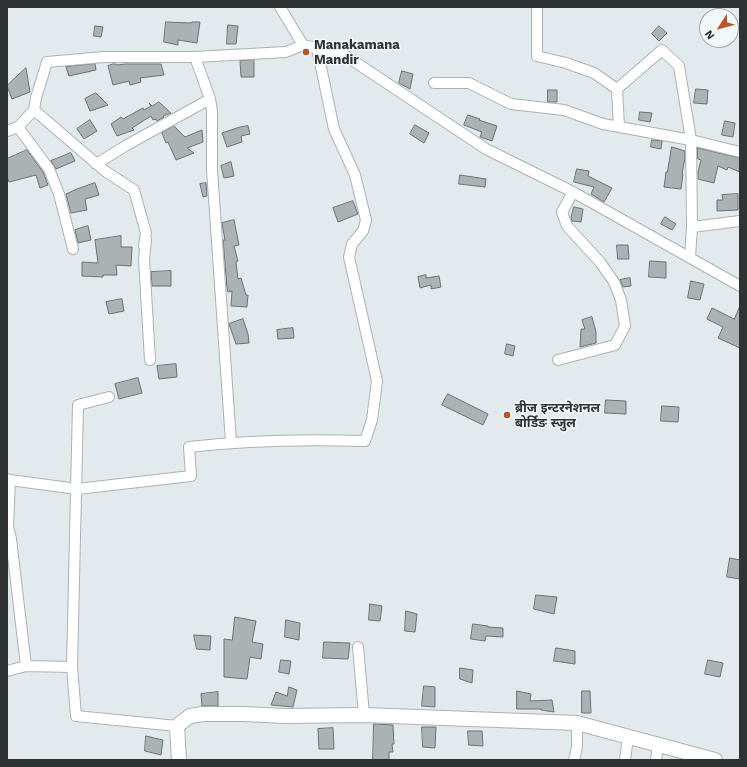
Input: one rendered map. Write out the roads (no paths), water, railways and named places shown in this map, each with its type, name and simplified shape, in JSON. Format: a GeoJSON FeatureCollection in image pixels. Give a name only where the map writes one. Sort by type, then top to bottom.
{"type":"FeatureCollection","features":[{"type":"Feature","properties":{"kind":"street"},"geometry":{"type":"LineString","coordinates":[[280,7],[302,45]]}},
{"type":"Feature","properties":{"kind":"street"},"geometry":{"type":"LineString","coordinates":[[537,7],[537,56],[566,63],[594,73],[617,89]]}},
{"type":"Feature","properties":{"kind":"street"},"geometry":{"type":"LineString","coordinates":[[7,132],[18,127],[34,110],[36,98],[47,62],[104,57],[195,58],[286,52],[302,45],[317,48],[343,54],[486,149],[573,192],[740,286]]}},
{"type":"Feature","properties":{"kind":"street"},"geometry":{"type":"LineString","coordinates":[[26,666],[11,539],[8,527],[9,479],[77,489],[191,476],[189,447],[231,442],[313,439],[365,441],[372,420],[377,381],[349,257],[352,244],[363,231],[366,220],[355,175],[334,129],[317,48]]}},
{"type":"Feature","properties":{"kind":"street"},"geometry":{"type":"LineString","coordinates":[[617,89],[662,50],[679,66],[691,140],[692,227],[690,257]]}},
{"type":"Feature","properties":{"kind":"street"},"geometry":{"type":"LineString","coordinates":[[195,58],[210,99],[212,111],[212,170],[231,442]]}},
{"type":"Feature","properties":{"kind":"street"},"geometry":{"type":"LineString","coordinates":[[434,82],[469,83],[511,104],[564,110],[603,124],[691,140],[740,152]]}},
{"type":"Feature","properties":{"kind":"street"},"geometry":{"type":"LineString","coordinates":[[617,89],[619,127]]}},
{"type":"Feature","properties":{"kind":"street"},"geometry":{"type":"LineString","coordinates":[[96,164],[210,99]]}},
{"type":"Feature","properties":{"kind":"street"},"geometry":{"type":"LineString","coordinates":[[34,110],[96,164],[134,190],[146,233],[144,259],[150,360]]}},
{"type":"Feature","properties":{"kind":"street"},"geometry":{"type":"LineString","coordinates":[[18,127],[49,169],[59,194],[73,249]]}},
{"type":"Feature","properties":{"kind":"street"},"geometry":{"type":"LineString","coordinates":[[558,360],[615,345],[625,326],[621,300],[614,282],[600,262],[567,226],[562,212],[573,192]]}},
{"type":"Feature","properties":{"kind":"street"},"geometry":{"type":"LineString","coordinates":[[692,227],[740,221]]}},
{"type":"Feature","properties":{"kind":"street"},"geometry":{"type":"LineString","coordinates":[[144,246],[146,233]]}},
{"type":"Feature","properties":{"kind":"street"},"geometry":{"type":"LineString","coordinates":[[109,397],[78,405],[72,667],[76,716],[177,726],[190,716],[203,714],[285,716],[364,715],[577,723],[715,760]]}},
{"type":"Feature","properties":{"kind":"street"},"geometry":{"type":"LineString","coordinates":[[358,647],[364,715]]}},
{"type":"Feature","properties":{"kind":"street"},"geometry":{"type":"LineString","coordinates":[[7,671],[26,666],[72,667]]}},
{"type":"Feature","properties":{"kind":"street"},"geometry":{"type":"LineString","coordinates":[[574,760],[577,747],[577,723]]}},
{"type":"Feature","properties":{"kind":"street"},"geometry":{"type":"LineString","coordinates":[[177,726],[179,760]]}},
{"type":"Feature","properties":{"kind":"street"},"geometry":{"type":"LineString","coordinates":[[625,760],[628,737]]}},
{"type":"Feature","properties":{"kind":"street"},"geometry":{"type":"LineString","coordinates":[[656,760],[658,745]]}},
{"type":"Feature","properties":{"kind":"place","name":"Manakamana Mandir"},"geometry":{"type":"Point","coordinates":[306,52]}},
{"type":"Feature","properties":{"kind":"place","name":"ब्रीज इन्टरनेशनल बोर्डिङ स्जुल"},"geometry":{"type":"Point","coordinates":[507,415]}}]}
